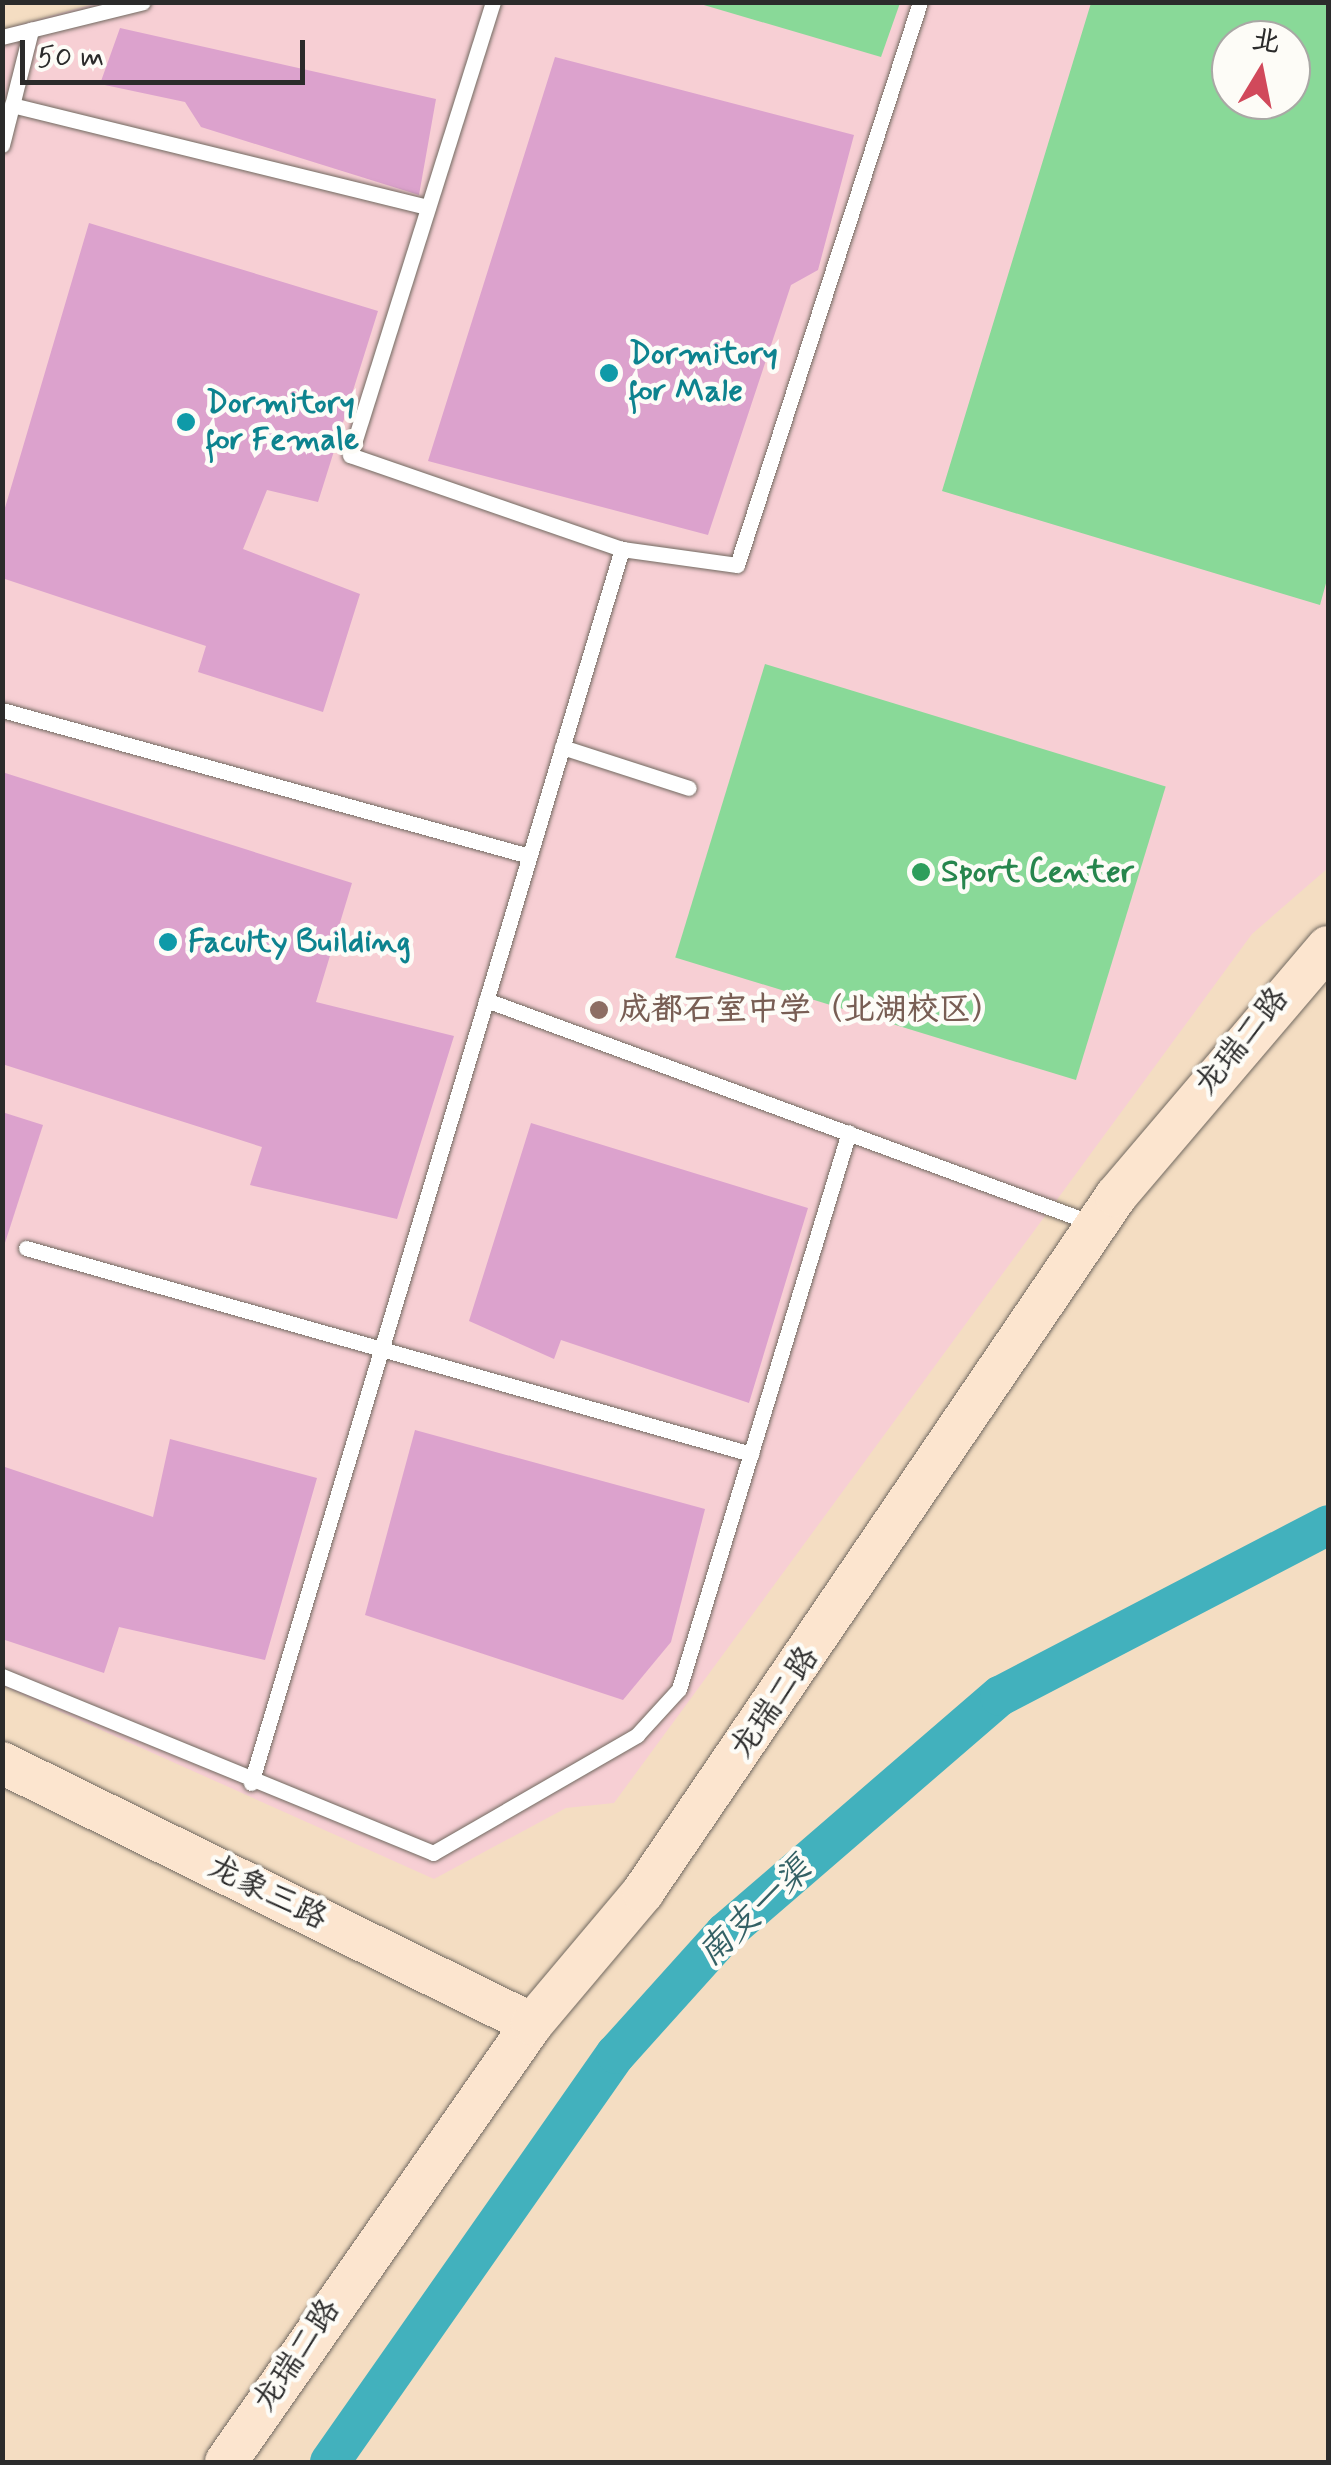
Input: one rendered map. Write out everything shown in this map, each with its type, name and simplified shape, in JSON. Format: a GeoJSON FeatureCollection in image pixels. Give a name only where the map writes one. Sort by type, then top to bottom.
{"type":"FeatureCollection","features":[{"type":"Feature","properties":{"kind":"street","name":"龙瑞二路"},"geometry":{"type":"LineString","coordinates":[[226,2462],[532,2024],[655,1876],[1097,1225],[1328,947]]}},
{"type":"Feature","properties":{"kind":"street","name":"龙象三路"},"geometry":{"type":"LineString","coordinates":[[2,1763],[532,2024]]}},
{"type":"Feature","properties":{"kind":"lane"},"geometry":{"type":"LineString","coordinates":[[2,37],[143,2]]}},
{"type":"Feature","properties":{"kind":"lane"},"geometry":{"type":"LineString","coordinates":[[492,2],[350,455],[622,549],[737,565],[920,2]]}},
{"type":"Feature","properties":{"kind":"lane"},"geometry":{"type":"LineString","coordinates":[[2,146],[31,30]]}},
{"type":"Feature","properties":{"kind":"lane"},"geometry":{"type":"LineString","coordinates":[[12,105],[428,207]]}},
{"type":"Feature","properties":{"kind":"lane"},"geometry":{"type":"LineString","coordinates":[[251,1783],[622,549]]}},
{"type":"Feature","properties":{"kind":"lane"},"geometry":{"type":"LineString","coordinates":[[2,710],[529,856]]}},
{"type":"Feature","properties":{"kind":"lane"},"geometry":{"type":"LineString","coordinates":[[562,747],[689,788]]}},
{"type":"Feature","properties":{"kind":"lane"},"geometry":{"type":"LineString","coordinates":[[486,1000],[1097,1225]]}},
{"type":"Feature","properties":{"kind":"lane"},"geometry":{"type":"LineString","coordinates":[[2,1676],[251,1783],[434,1853],[637,1736],[679,1689],[849,1132]]}},
{"type":"Feature","properties":{"kind":"lane"},"geometry":{"type":"LineString","coordinates":[[26,1248],[751,1454]]}},
{"type":"Feature","properties":{"kind":"shaded area","name":"成都石室中学（北湖校区）"},"geometry":{"type":"Polygon","coordinates":[[[101,2],[1328,3],[1328,868],[1252,934],[614,1803],[566,1808],[434,1879],[3,1686],[3,29],[101,2]]]}},
{"type":"Feature","properties":{"kind":"green space"},"geometry":{"type":"Polygon","coordinates":[[[697,3],[900,3],[881,57],[697,3]]]}},
{"type":"Feature","properties":{"kind":"green space"},"geometry":{"type":"Polygon","coordinates":[[[1091,3],[1328,3],[1328,576],[1320,605],[942,491],[1091,3]]]}},
{"type":"Feature","properties":{"kind":"green space","name":"Sport Center"},"geometry":{"type":"Polygon","coordinates":[[[765,664],[1166,787],[1076,1080],[675,958],[765,664]]]}},
{"type":"Feature","properties":{"kind":"building"},"geometry":{"type":"Polygon","coordinates":[[[120,28],[436,99],[419,195],[201,127],[185,102],[100,84],[120,28]]]}},
{"type":"Feature","properties":{"kind":"building","name":"Dormitory for Male"},"geometry":{"type":"Polygon","coordinates":[[[555,57],[854,135],[818,270],[791,285],[708,535],[428,461],[555,57]]]}},
{"type":"Feature","properties":{"kind":"building","name":"Dormitory for Female"},"geometry":{"type":"Polygon","coordinates":[[[89,223],[378,311],[318,502],[267,490],[243,549],[360,594],[323,712],[198,672],[206,646],[2,578],[2,518],[89,223]]]}},
{"type":"Feature","properties":{"kind":"building","name":"Faculty Building"},"geometry":{"type":"Polygon","coordinates":[[[2,772],[352,883],[316,1002],[454,1036],[397,1219],[250,1185],[262,1147],[2,1064],[2,772]]]}},
{"type":"Feature","properties":{"kind":"building"},"geometry":{"type":"Polygon","coordinates":[[[2,1112],[43,1125],[3,1249],[2,1249],[2,1112]]]}},
{"type":"Feature","properties":{"kind":"building"},"geometry":{"type":"Polygon","coordinates":[[[531,1123],[808,1208],[749,1403],[561,1340],[554,1359],[469,1321],[531,1123]]]}},
{"type":"Feature","properties":{"kind":"building"},"geometry":{"type":"Polygon","coordinates":[[[415,1430],[705,1509],[671,1642],[623,1700],[365,1615],[415,1430]]]}},
{"type":"Feature","properties":{"kind":"building"},"geometry":{"type":"Polygon","coordinates":[[[170,1439],[317,1478],[265,1660],[119,1627],[104,1673],[2,1639],[2,1466],[153,1517],[170,1439]]]}},
{"type":"Feature","properties":{"kind":"waterway","name":"南支一渠"},"geometry":{"type":"LineString","coordinates":[[330,2462],[616,2054],[725,1933],[1000,1696],[1328,1525]]}},
{"type":"Feature","properties":{"kind":"place","name":"Dormitory for Male"},"geometry":{"type":"Point","coordinates":[609,373]}},
{"type":"Feature","properties":{"kind":"place","name":"Dormitory for Female"},"geometry":{"type":"Point","coordinates":[186,422]}},
{"type":"Feature","properties":{"kind":"place","name":"Sport Center"},"geometry":{"type":"Point","coordinates":[921,872]}},
{"type":"Feature","properties":{"kind":"place","name":"Faculty Building"},"geometry":{"type":"Point","coordinates":[168,942]}},
{"type":"Feature","properties":{"kind":"place","name":"成都石室中学（北湖校区）"},"geometry":{"type":"Point","coordinates":[599,1010]}}]}
